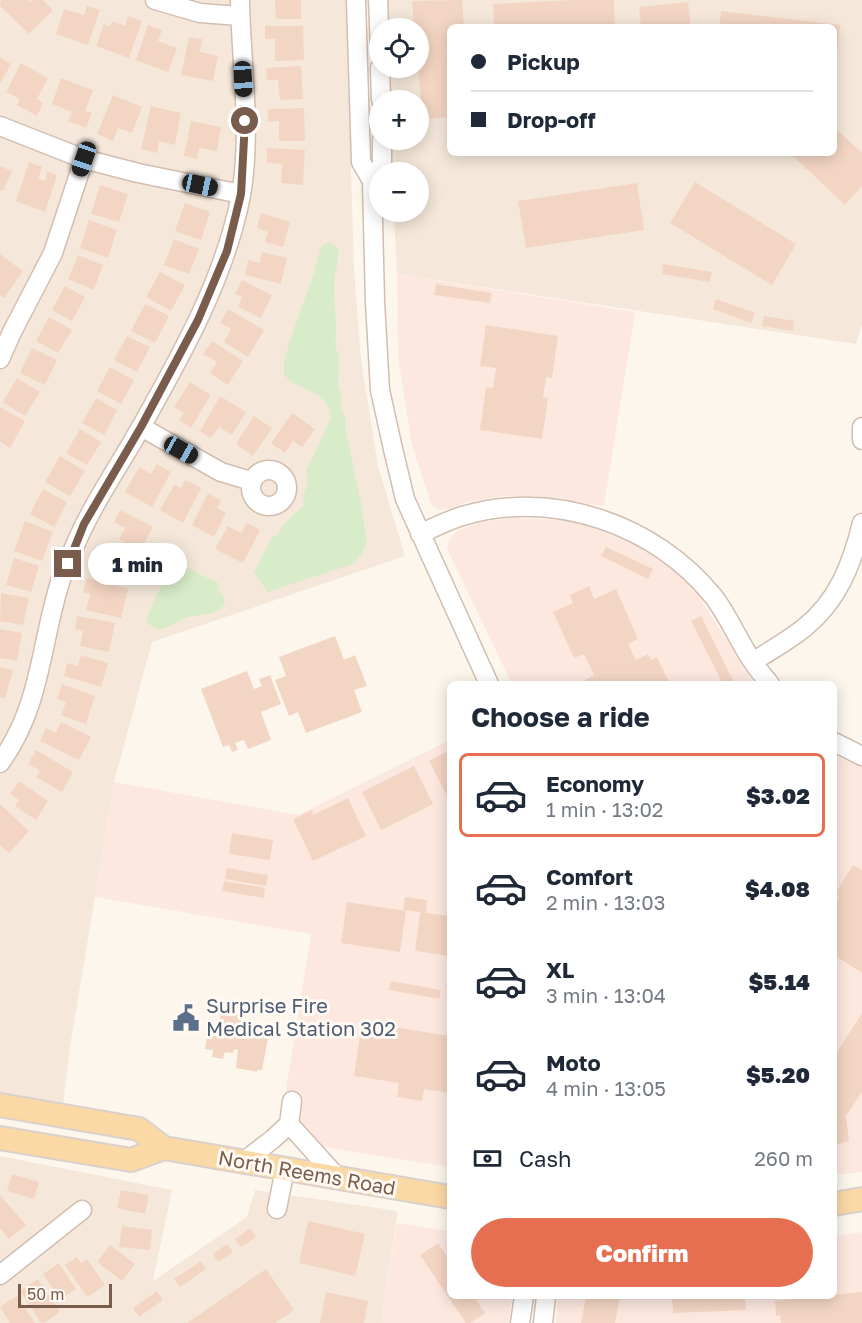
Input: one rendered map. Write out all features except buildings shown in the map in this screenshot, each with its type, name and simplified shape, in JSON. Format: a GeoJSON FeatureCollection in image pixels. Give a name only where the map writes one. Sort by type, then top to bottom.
{"type":"FeatureCollection","features":[{"type":"Feature","properties":{"kind":"main road","name":"North Reems Road"},"geometry":{"type":"LineString","coordinates":[[0,1105],[139,1129],[164,1148],[447,1196]]}},
{"type":"Feature","properties":{"kind":"main road"},"geometry":{"type":"LineString","coordinates":[[0,1138],[131,1160],[164,1148]]}},
{"type":"Feature","properties":{"kind":"main road"},"geometry":{"type":"LineString","coordinates":[[837,1203],[862,1199]]}},
{"type":"Feature","properties":{"kind":"street"},"geometry":{"type":"LineString","coordinates":[[0,763],[18,733],[31,704],[61,580],[84,524],[141,427],[198,320],[227,251],[241,194],[245,121],[240,8],[200,13],[155,0]]}},
{"type":"Feature","properties":{"kind":"street"},"geometry":{"type":"LineString","coordinates":[[356,0],[361,162],[369,176]]}},
{"type":"Feature","properties":{"kind":"street"},"geometry":{"type":"LineString","coordinates":[[378,0],[379,18]]}},
{"type":"Feature","properties":{"kind":"street"},"geometry":{"type":"LineString","coordinates":[[0,126],[84,159],[138,173],[241,194]]}},
{"type":"Feature","properties":{"kind":"street"},"geometry":{"type":"LineString","coordinates":[[0,359],[6,329],[53,253],[84,159]]}},
{"type":"Feature","properties":{"kind":"street"},"geometry":{"type":"LineString","coordinates":[[373,222],[375,302],[381,390],[405,499],[488,681]]}},
{"type":"Feature","properties":{"kind":"street"},"geometry":{"type":"LineString","coordinates":[[141,427],[221,472],[251,481]]}},
{"type":"Feature","properties":{"kind":"street"},"geometry":{"type":"LineString","coordinates":[[862,427],[862,440]]}},
{"type":"Feature","properties":{"kind":"street"},"geometry":{"type":"LineString","coordinates":[[420,534],[466,515],[520,507],[575,511],[621,527],[673,556],[700,582],[714,597],[753,662],[768,681]]}},
{"type":"Feature","properties":{"kind":"street"},"geometry":{"type":"LineString","coordinates":[[753,662],[804,628],[830,601],[840,588],[852,561],[862,523]]}},
{"type":"Feature","properties":{"kind":"street"},"geometry":{"type":"LineString","coordinates":[[837,744],[862,756]]}},
{"type":"Feature","properties":{"kind":"street"},"geometry":{"type":"LineString","coordinates":[[243,1162],[289,1124],[292,1101]]}},
{"type":"Feature","properties":{"kind":"street"},"geometry":{"type":"LineString","coordinates":[[289,1124],[338,1178]]}},
{"type":"Feature","properties":{"kind":"street"},"geometry":{"type":"LineString","coordinates":[[277,1209],[285,1169]]}},
{"type":"Feature","properties":{"kind":"street"},"geometry":{"type":"LineString","coordinates":[[0,1275],[82,1210]]}},
{"type":"Feature","properties":{"kind":"street"},"geometry":{"type":"LineString","coordinates":[[520,1323],[524,1299]]}},
{"type":"Feature","properties":{"kind":"street"},"geometry":{"type":"LineString","coordinates":[[543,1323],[546,1299]]}},
{"type":"Feature","properties":{"kind":"shaded area"},"geometry":{"type":"Polygon","coordinates":[[[0,0],[346,0],[354,270],[361,360],[378,466],[405,556],[152,642],[114,782],[70,1047],[63,1105],[0,1094],[0,0]]]}},
{"type":"Feature","properties":{"kind":"shaded area"},"geometry":{"type":"Polygon","coordinates":[[[386,0],[862,0],[862,324],[856,344],[397,274],[394,222],[429,222],[429,162],[392,162],[392,150],[429,150],[429,90],[390,90],[389,78],[429,78],[429,18],[387,18],[386,0]]]}},
{"type":"Feature","properties":{"kind":"shaded area"},"geometry":{"type":"Polygon","coordinates":[[[397,274],[635,312],[604,506],[539,496],[504,496],[467,502],[439,510],[431,504],[412,445],[398,357],[397,274]]]}},
{"type":"Feature","properties":{"kind":"shaded area"},"geometry":{"type":"Polygon","coordinates":[[[513,518],[559,520],[584,525],[644,548],[667,563],[698,595],[752,681],[511,681],[447,549],[450,538],[459,530],[481,522],[513,518]]]}},
{"type":"Feature","properties":{"kind":"shaded area"},"geometry":{"type":"Polygon","coordinates":[[[447,741],[447,1167],[278,1140],[311,934],[95,897],[114,782],[298,815],[447,741]]]}},
{"type":"Feature","properties":{"kind":"shaded area"},"geometry":{"type":"Polygon","coordinates":[[[837,757],[862,766],[862,1172],[837,1175],[837,757]]]}},
{"type":"Feature","properties":{"kind":"shaded area"},"geometry":{"type":"Polygon","coordinates":[[[0,1156],[172,1190],[153,1281],[247,1217],[255,1190],[398,1211],[381,1323],[0,1323],[0,1156]]]}},
{"type":"Feature","properties":{"kind":"shaded area"},"geometry":{"type":"Polygon","coordinates":[[[397,1223],[447,1231],[447,1299],[512,1299],[509,1323],[381,1323],[397,1223]]]}},
{"type":"Feature","properties":{"kind":"shaded area"},"geometry":{"type":"Polygon","coordinates":[[[862,1232],[862,1323],[556,1323],[558,1299],[837,1299],[837,1236],[862,1232]]]}},
{"type":"Feature","properties":{"kind":"green space"},"geometry":{"type":"Polygon","coordinates":[[[329,242],[338,248],[334,285],[335,346],[339,355],[338,386],[367,541],[362,554],[353,564],[268,592],[254,573],[272,537],[277,535],[284,524],[304,505],[303,495],[308,483],[306,471],[331,418],[329,408],[318,395],[294,383],[284,373],[290,341],[322,245],[329,242]]]}},
{"type":"Feature","properties":{"kind":"green space"},"geometry":{"type":"Polygon","coordinates":[[[181,565],[218,583],[218,590],[223,595],[225,603],[213,613],[191,616],[168,627],[155,629],[146,619],[168,571],[181,565]]]}},
{"type":"Feature","properties":{"kind":"place","name":"Surprise Fire Medical Station 302"},"geometry":{"type":"Point","coordinates":[186,1018]}},
{"type":"Feature","properties":{"kind":"route"},"geometry":{"type":"LineString","coordinates":[[68,564],[84,524],[141,427],[198,320],[227,251],[241,194],[245,121]]}}]}
